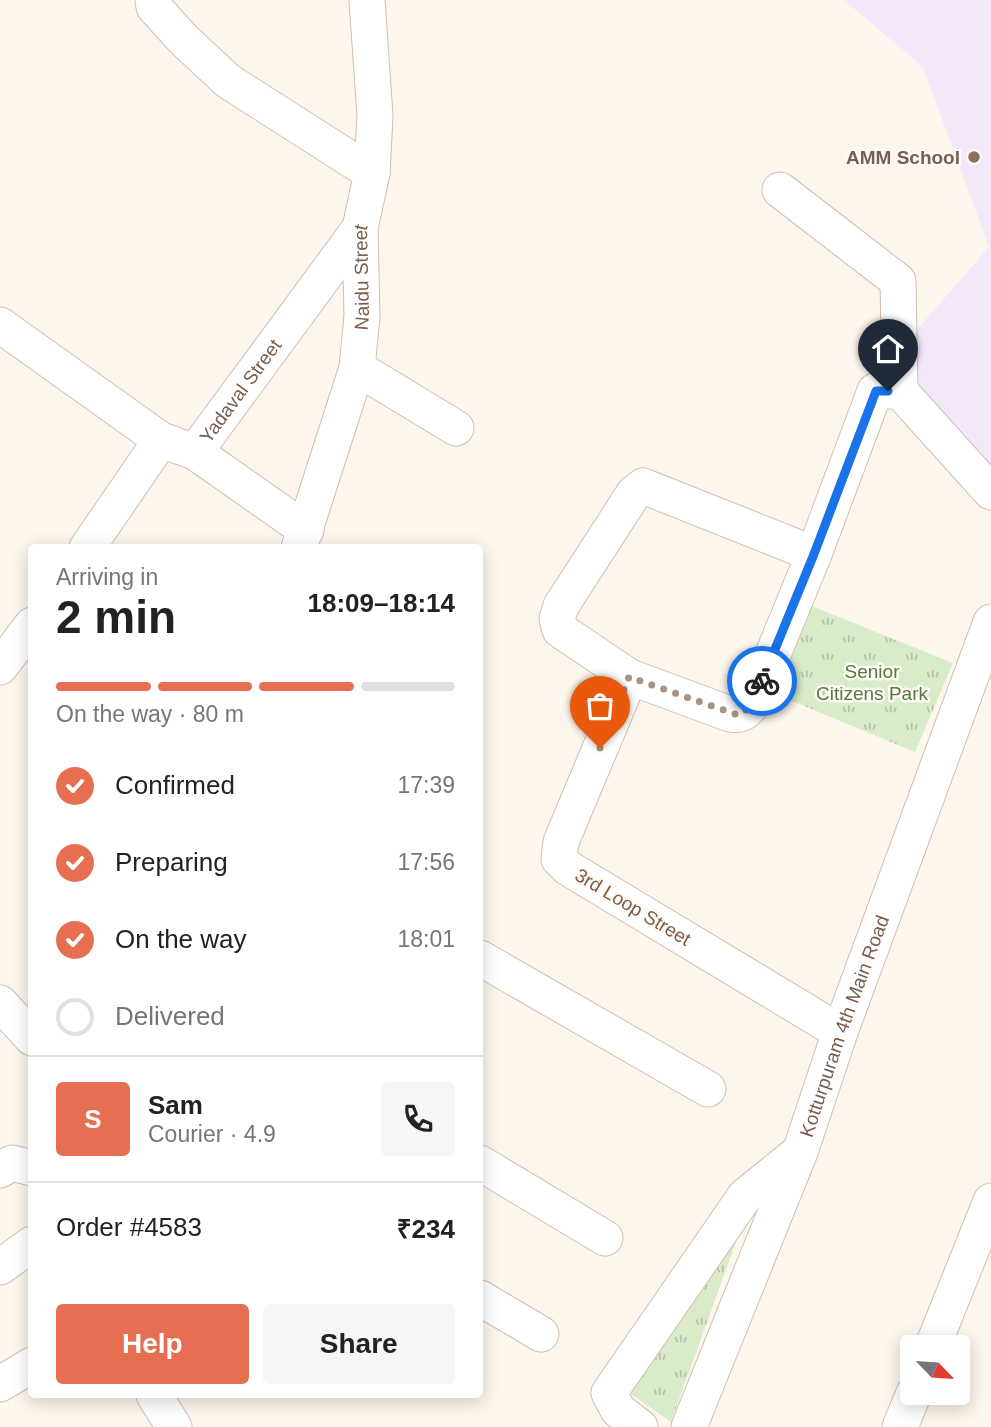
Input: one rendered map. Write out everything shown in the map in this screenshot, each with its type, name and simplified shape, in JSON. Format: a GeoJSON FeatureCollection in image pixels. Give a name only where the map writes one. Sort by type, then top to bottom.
{"type":"FeatureCollection","features":[{"type":"Feature","properties":{"kind":"street"},"geometry":{"type":"LineString","coordinates":[[153,0],[154,7],[184,40],[228,81],[372,173]]}},
{"type":"Feature","properties":{"kind":"street","name":"Naidu Street"},"geometry":{"type":"LineString","coordinates":[[302,539],[357,368],[362,316],[360,228],[372,173],[375,116],[367,0]]}},
{"type":"Feature","properties":{"kind":"street"},"geometry":{"type":"LineString","coordinates":[[780,190],[898,281],[900,391],[991,492]]}},
{"type":"Feature","properties":{"kind":"street","name":"Yadaval Street"},"geometry":{"type":"LineString","coordinates":[[0,326],[161,440],[195,452],[360,228]]}},
{"type":"Feature","properties":{"kind":"street"},"geometry":{"type":"LineString","coordinates":[[357,368],[456,428]]}},
{"type":"Feature","properties":{"kind":"street"},"geometry":{"type":"LineString","coordinates":[[814,554],[643,486],[634,493],[561,606],[557,619],[560,630],[629,677],[730,714],[744,713],[753,703],[814,554],[876,391],[900,391]]}},
{"type":"Feature","properties":{"kind":"street"},"geometry":{"type":"LineString","coordinates":[[90,544],[161,440]]}},
{"type":"Feature","properties":{"kind":"street"},"geometry":{"type":"LineString","coordinates":[[195,452],[302,539]]}},
{"type":"Feature","properties":{"kind":"street","name":"Kotturpuram 4th Main Road"},"geometry":{"type":"LineString","coordinates":[[689,1427],[800,1152],[840,1032],[991,622]]}},
{"type":"Feature","properties":{"kind":"street"},"geometry":{"type":"LineString","coordinates":[[0,667],[28,630]]}},
{"type":"Feature","properties":{"kind":"street","name":"3rd Loop Street"},"geometry":{"type":"LineString","coordinates":[[629,677],[561,842],[559,859],[568,868],[840,1032]]}},
{"type":"Feature","properties":{"kind":"street"},"geometry":{"type":"LineString","coordinates":[[483,960],[708,1089]]}},
{"type":"Feature","properties":{"kind":"street"},"geometry":{"type":"LineString","coordinates":[[0,1003],[28,1034]]}},
{"type":"Feature","properties":{"kind":"street"},"geometry":{"type":"LineString","coordinates":[[640,1427],[618,1410],[609,1393],[746,1196],[800,1152]]}},
{"type":"Feature","properties":{"kind":"street"},"geometry":{"type":"LineString","coordinates":[[0,1170],[12,1163],[28,1167]]}},
{"type":"Feature","properties":{"kind":"street"},"geometry":{"type":"LineString","coordinates":[[483,1165],[605,1238]]}},
{"type":"Feature","properties":{"kind":"street"},"geometry":{"type":"LineString","coordinates":[[937,1335],[991,1201]]}},
{"type":"Feature","properties":{"kind":"street"},"geometry":{"type":"LineString","coordinates":[[0,1267],[28,1247]]}},
{"type":"Feature","properties":{"kind":"street"},"geometry":{"type":"LineString","coordinates":[[483,1300],[541,1334]]}},
{"type":"Feature","properties":{"kind":"street"},"geometry":{"type":"LineString","coordinates":[[0,1384],[28,1367]]}},
{"type":"Feature","properties":{"kind":"street"},"geometry":{"type":"LineString","coordinates":[[156,1398],[174,1427]]}},
{"type":"Feature","properties":{"kind":"street"},"geometry":{"type":"LineString","coordinates":[[900,1427],[909,1405]]}},
{"type":"Feature","properties":{"kind":"shaded area","name":"AMM School"},"geometry":{"type":"Polygon","coordinates":[[[844,0],[991,0],[991,470],[895,355],[989,247],[923,67],[844,0]]]}},
{"type":"Feature","properties":{"kind":"green space","name":"Senior Citizens Park"},"geometry":{"type":"Polygon","coordinates":[[[809,605],[953,663],[915,752],[773,693],[809,605]]]}},
{"type":"Feature","properties":{"kind":"green space"},"geometry":{"type":"Polygon","coordinates":[[[737,1239],[671,1422],[622,1388],[737,1239]]]}},
{"type":"Feature","properties":{"kind":"way so far"},"geometry":{"type":"LineString","coordinates":[[600,748],[629,677],[738,715],[744,713],[753,703],[762,681]]}},
{"type":"Feature","properties":{"kind":"place","name":"AMM School"},"geometry":{"type":"Point","coordinates":[974,157]}},
{"type":"Feature","properties":{"kind":"route"},"geometry":{"type":"LineString","coordinates":[[762,681],[876,391],[888,391]]}}]}
